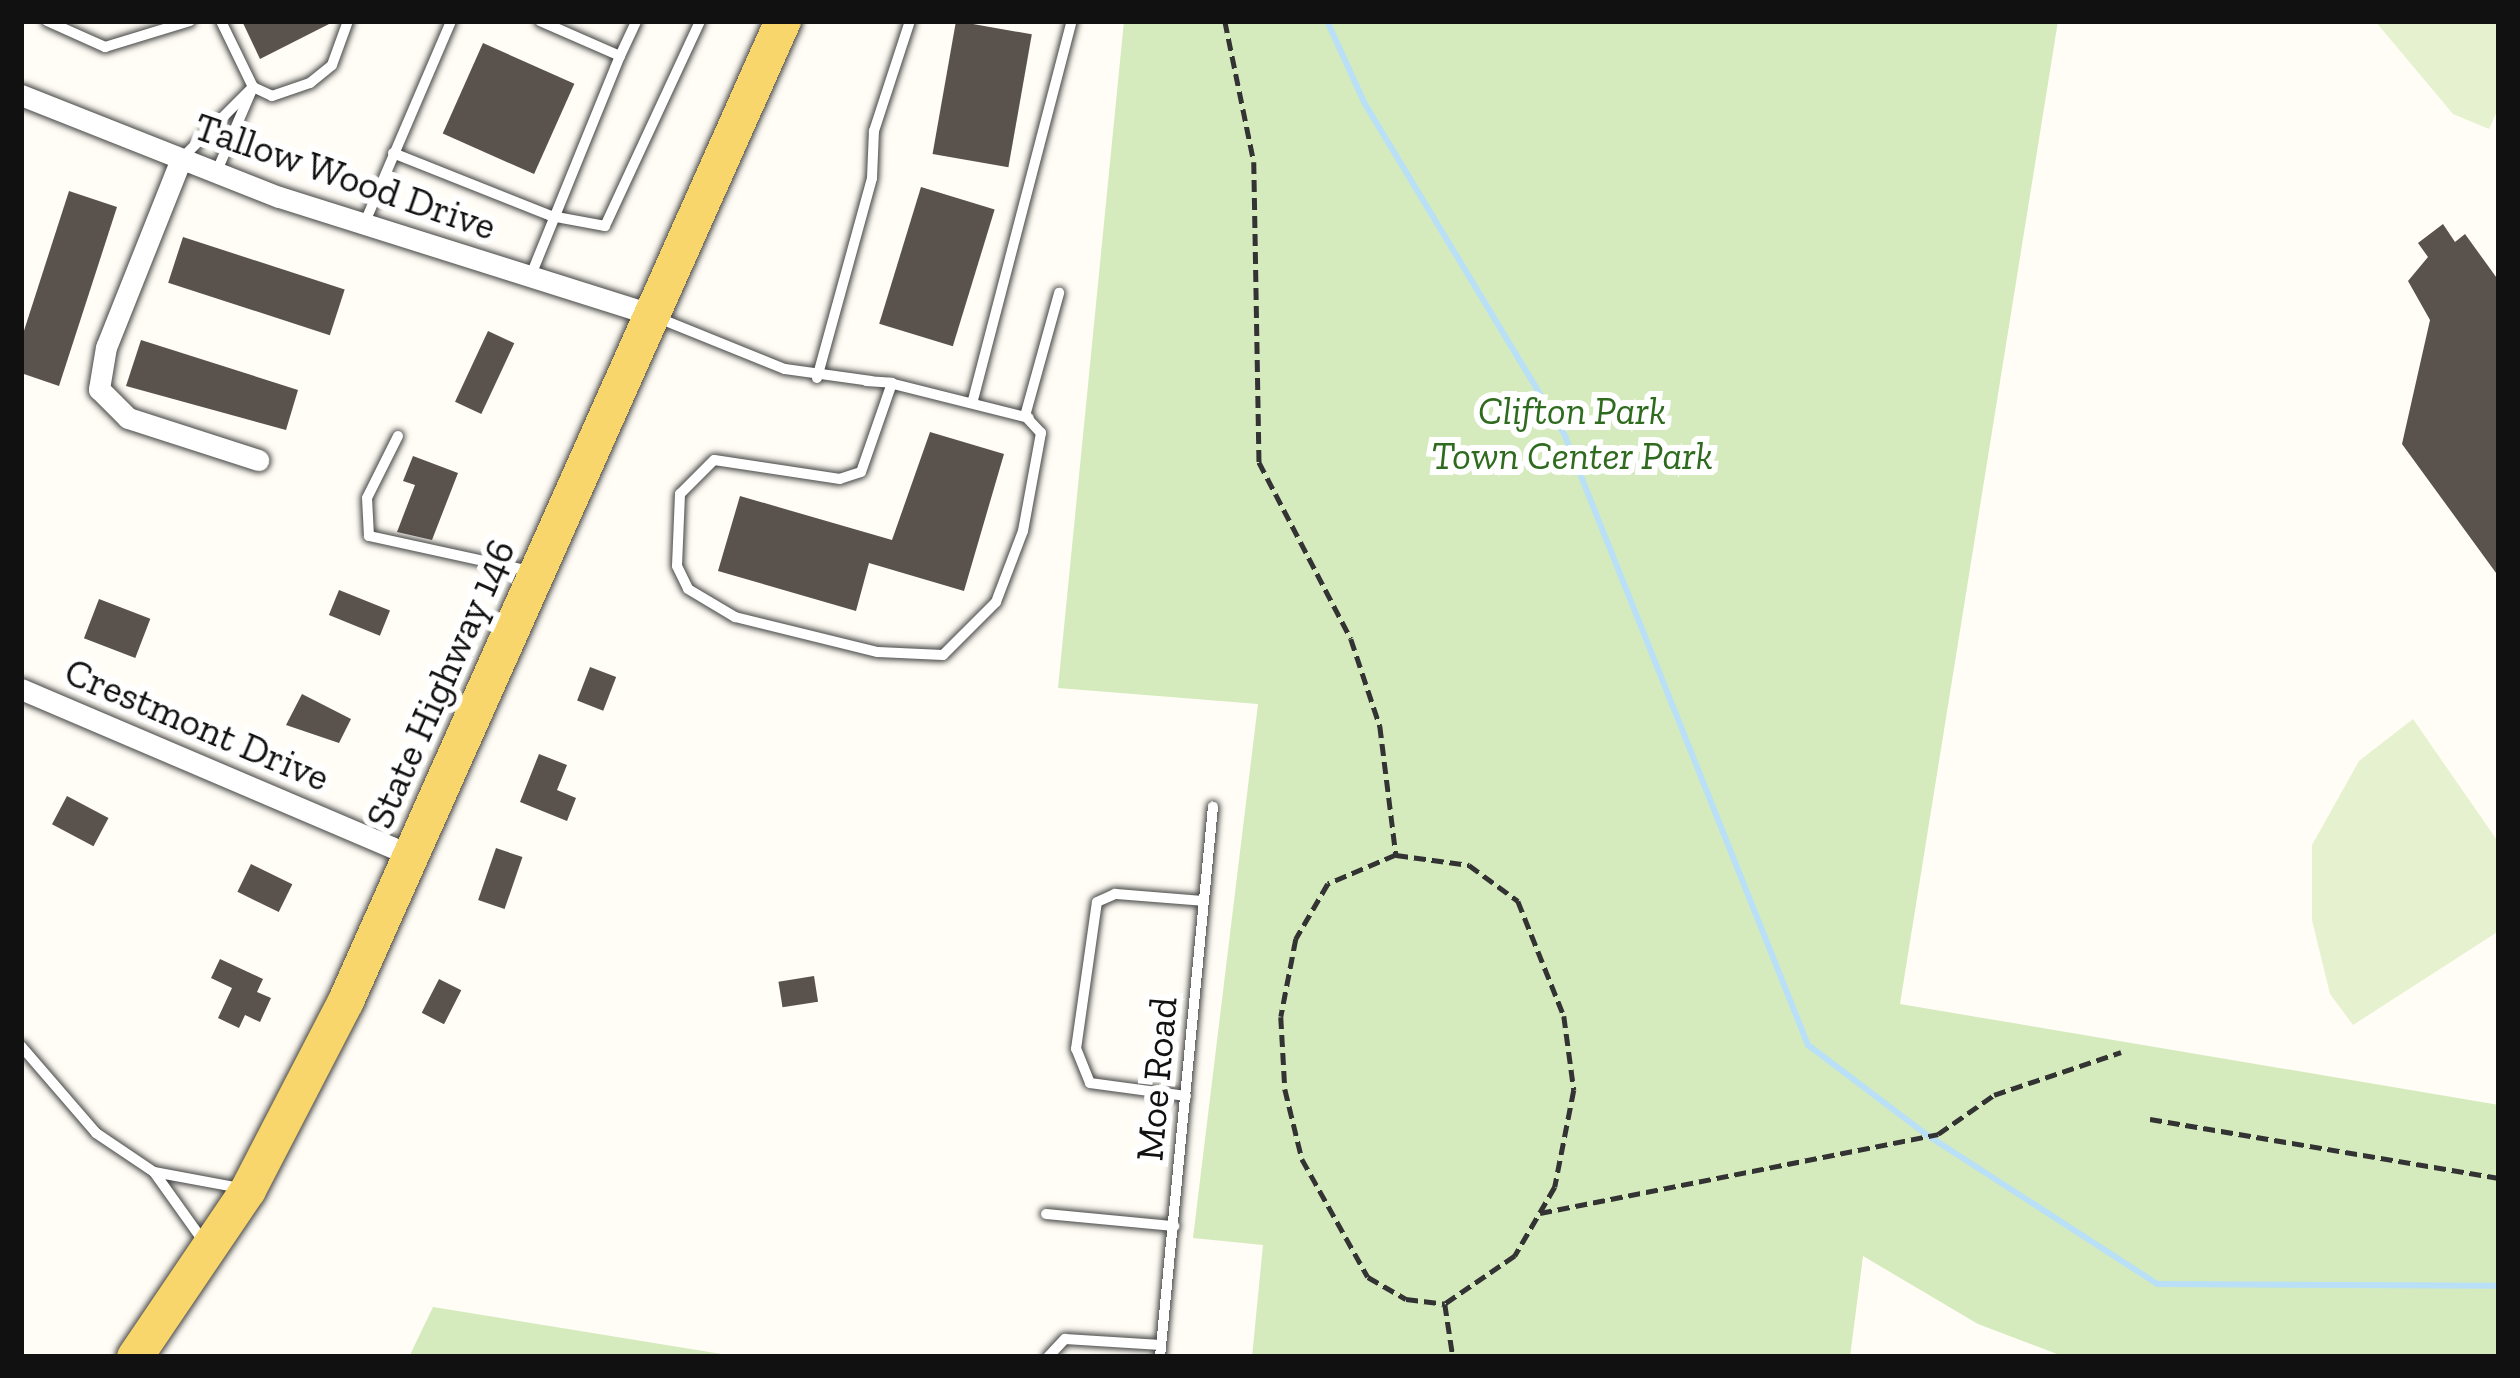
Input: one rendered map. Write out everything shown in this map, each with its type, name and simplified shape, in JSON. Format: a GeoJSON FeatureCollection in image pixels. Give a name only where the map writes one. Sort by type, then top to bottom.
{"type":"FeatureCollection","features":[{"type":"Feature","properties":{"kind":"main road","name":"State Highway 146"},"geometry":{"type":"LineString","coordinates":[[135,1357],[248,1190],[412,856],[783,21]]}},
{"type":"Feature","properties":{"kind":"street","name":"Tallow Wood Drive"},"geometry":{"type":"LineString","coordinates":[[21,95],[216,173],[650,314]]}},
{"type":"Feature","properties":{"kind":"street"},"geometry":{"type":"LineString","coordinates":[[181,159],[106,347],[99,388],[128,418],[258,460]]}},
{"type":"Feature","properties":{"kind":"street","name":"Crestmont Drive"},"geometry":{"type":"LineString","coordinates":[[21,689],[412,856]]}},
{"type":"Feature","properties":{"kind":"lane"},"geometry":{"type":"LineString","coordinates":[[54,23],[105,46],[190,21]]}},
{"type":"Feature","properties":{"kind":"lane"},"geometry":{"type":"LineString","coordinates":[[221,21],[253,87],[272,96],[310,83],[332,64],[348,21]]}},
{"type":"Feature","properties":{"kind":"lane"},"geometry":{"type":"LineString","coordinates":[[364,224],[451,21]]}},
{"type":"Feature","properties":{"kind":"lane"},"geometry":{"type":"LineString","coordinates":[[540,21],[569,27],[620,56]]}},
{"type":"Feature","properties":{"kind":"lane"},"geometry":{"type":"LineString","coordinates":[[530,278],[551,216],[636,21]]}},
{"type":"Feature","properties":{"kind":"lane"},"geometry":{"type":"LineString","coordinates":[[393,153],[551,216],[609,224],[700,21]]}},
{"type":"Feature","properties":{"kind":"lane"},"geometry":{"type":"LineString","coordinates":[[812,377],[910,21]]}},
{"type":"Feature","properties":{"kind":"lane"},"geometry":{"type":"LineString","coordinates":[[973,400],[1072,21]]}},
{"type":"Feature","properties":{"kind":"lane"},"geometry":{"type":"LineString","coordinates":[[181,159],[253,87]]}},
{"type":"Feature","properties":{"kind":"lane"},"geometry":{"type":"LineString","coordinates":[[216,173],[253,87]]}},
{"type":"Feature","properties":{"kind":"lane"},"geometry":{"type":"LineString","coordinates":[[1025,416],[1059,292]]}},
{"type":"Feature","properties":{"kind":"lane"},"geometry":{"type":"LineString","coordinates":[[650,314],[812,377],[892,383],[973,400],[1025,416],[1041,433],[1023,531],[996,602],[944,655],[878,652],[735,617],[688,589],[673,526],[698,469],[733,456],[854,478],[892,383]]}},
{"type":"Feature","properties":{"kind":"lane"},"geometry":{"type":"LineString","coordinates":[[398,436],[367,498],[369,536],[536,574]]}},
{"type":"Feature","properties":{"kind":"lane","name":"Moe Road"},"geometry":{"type":"LineString","coordinates":[[1160,1351],[1213,807]]}},
{"type":"Feature","properties":{"kind":"lane"},"geometry":{"type":"LineString","coordinates":[[1186,1096],[1090,1083],[1076,1049],[1097,902],[1115,894],[1204,902]]}},
{"type":"Feature","properties":{"kind":"lane"},"geometry":{"type":"LineString","coordinates":[[21,1046],[96,1133],[154,1172],[211,1251]]}},
{"type":"Feature","properties":{"kind":"lane"},"geometry":{"type":"LineString","coordinates":[[154,1172],[248,1190]]}},
{"type":"Feature","properties":{"kind":"lane"},"geometry":{"type":"LineString","coordinates":[[1046,1214],[1174,1226]]}},
{"type":"Feature","properties":{"kind":"lane"},"geometry":{"type":"LineString","coordinates":[[1048,1357],[1065,1339],[1160,1351]]}},
{"type":"Feature","properties":{"kind":"path"},"geometry":{"type":"LineString","coordinates":[[1225,21],[1255,162],[1259,462],[1351,639],[1380,726],[1396,854]]}},
{"type":"Feature","properties":{"kind":"path"},"geometry":{"type":"LineString","coordinates":[[1396,854],[1469,865],[1518,902],[1542,945],[1574,1090],[1568,1143],[1540,1213],[1515,1256],[1445,1304],[1406,1299],[1367,1277],[1302,1159],[1285,1089],[1281,1017],[1296,939],[1328,884],[1396,854]]}},
{"type":"Feature","properties":{"kind":"path"},"geometry":{"type":"LineString","coordinates":[[1540,1213],[1938,1134],[1994,1095],[2121,1052]]}},
{"type":"Feature","properties":{"kind":"path"},"geometry":{"type":"LineString","coordinates":[[2150,1119],[2499,1178]]}},
{"type":"Feature","properties":{"kind":"path"},"geometry":{"type":"LineString","coordinates":[[1445,1304],[1453,1357]]}},
{"type":"Feature","properties":{"kind":"green space","name":"Clifton Park Town Center Park"},"geometry":{"type":"Polygon","coordinates":[[[1124,21],[2058,21],[1900,1004],[2499,1105],[2499,1357],[2065,1357],[1978,1324],[1863,1256],[1850,1357],[1252,1357],[1263,1245],[1193,1238],[1258,704],[1058,688],[1124,21]]]}},
{"type":"Feature","properties":{"kind":"green space"},"geometry":{"type":"Polygon","coordinates":[[[2375,21],[2499,21],[2499,107],[2489,129],[2453,114],[2375,21]]]}},
{"type":"Feature","properties":{"kind":"green space"},"geometry":{"type":"Polygon","coordinates":[[[2413,719],[2499,843],[2499,931],[2353,1025],[2330,994],[2312,920],[2312,845],[2359,761],[2413,719]]]}},
{"type":"Feature","properties":{"kind":"green space"},"geometry":{"type":"Polygon","coordinates":[[[433,1307],[740,1357],[409,1357],[433,1307]]]}},
{"type":"Feature","properties":{"kind":"building"},"geometry":{"type":"Polygon","coordinates":[[[242,21],[335,21],[260,59],[242,21]]]}},
{"type":"Feature","properties":{"kind":"building"},"geometry":{"type":"Polygon","coordinates":[[[956,21],[1032,34],[1008,167],[933,154],[956,21]]]}},
{"type":"Feature","properties":{"kind":"building"},"geometry":{"type":"Polygon","coordinates":[[[483,43],[574,84],[534,174],[443,133],[483,43]]]}},
{"type":"Feature","properties":{"kind":"building"},"geometry":{"type":"Polygon","coordinates":[[[921,187],[995,210],[953,346],[879,324],[921,187]]]}},
{"type":"Feature","properties":{"kind":"building"},"geometry":{"type":"Polygon","coordinates":[[[69,191],[117,207],[59,386],[21,373],[21,340],[69,191]]]}},
{"type":"Feature","properties":{"kind":"building"},"geometry":{"type":"Polygon","coordinates":[[[2443,224],[2455,242],[2465,234],[2499,281],[2499,577],[2402,444],[2430,320],[2408,281],[2428,257],[2418,243],[2443,224]]]}},
{"type":"Feature","properties":{"kind":"building"},"geometry":{"type":"Polygon","coordinates":[[[183,237],[345,290],[330,335],[168,283],[183,237]]]}},
{"type":"Feature","properties":{"kind":"building"},"geometry":{"type":"Polygon","coordinates":[[[488,331],[514,343],[481,414],[455,402],[488,331]]]}},
{"type":"Feature","properties":{"kind":"building"},"geometry":{"type":"Polygon","coordinates":[[[141,340],[298,390],[286,430],[126,386],[141,340]]]}},
{"type":"Feature","properties":{"kind":"building"},"geometry":{"type":"Polygon","coordinates":[[[930,432],[1004,454],[964,591],[869,563],[856,611],[718,571],[740,496],[892,540],[930,432]]]}},
{"type":"Feature","properties":{"kind":"building"},"geometry":{"type":"Polygon","coordinates":[[[413,456],[458,473],[432,540],[397,532],[415,485],[403,481],[413,456]]]}},
{"type":"Feature","properties":{"kind":"building"},"geometry":{"type":"Polygon","coordinates":[[[339,590],[390,611],[380,636],[329,615],[339,590]]]}},
{"type":"Feature","properties":{"kind":"building"},"geometry":{"type":"Polygon","coordinates":[[[99,599],[150,619],[135,658],[84,638],[99,599]]]}},
{"type":"Feature","properties":{"kind":"building"},"geometry":{"type":"Polygon","coordinates":[[[590,667],[616,677],[603,711],[577,701],[590,667]]]}},
{"type":"Feature","properties":{"kind":"building"},"geometry":{"type":"Polygon","coordinates":[[[302,694],[351,719],[339,743],[286,725],[302,694]]]}},
{"type":"Feature","properties":{"kind":"building"},"geometry":{"type":"Polygon","coordinates":[[[539,754],[567,765],[557,790],[576,798],[567,821],[520,802],[539,754]]]}},
{"type":"Feature","properties":{"kind":"building"},"geometry":{"type":"Polygon","coordinates":[[[67,796],[108,818],[93,846],[52,824],[67,796]]]}},
{"type":"Feature","properties":{"kind":"building"},"geometry":{"type":"Polygon","coordinates":[[[496,848],[522,857],[505,909],[478,900],[496,848]]]}},
{"type":"Feature","properties":{"kind":"building"},"geometry":{"type":"Polygon","coordinates":[[[251,864],[292,884],[279,912],[237,892],[251,864]]]}},
{"type":"Feature","properties":{"kind":"building"},"geometry":{"type":"Polygon","coordinates":[[[220,959],[263,979],[257,992],[271,998],[260,1022],[245,1015],[239,1028],[218,1018],[232,988],[211,978],[220,959]]]}},
{"type":"Feature","properties":{"kind":"building"},"geometry":{"type":"Polygon","coordinates":[[[814,976],[818,1002],[783,1007],[778,982],[814,976]]]}},
{"type":"Feature","properties":{"kind":"building"},"geometry":{"type":"Polygon","coordinates":[[[439,979],[461,990],[444,1024],[422,1013],[439,979]]]}},
{"type":"Feature","properties":{"kind":"waterway"},"geometry":{"type":"LineString","coordinates":[[1327,21],[1365,104],[1565,436],[1808,1045],[1927,1135],[2157,1284],[2499,1286]]}}]}
